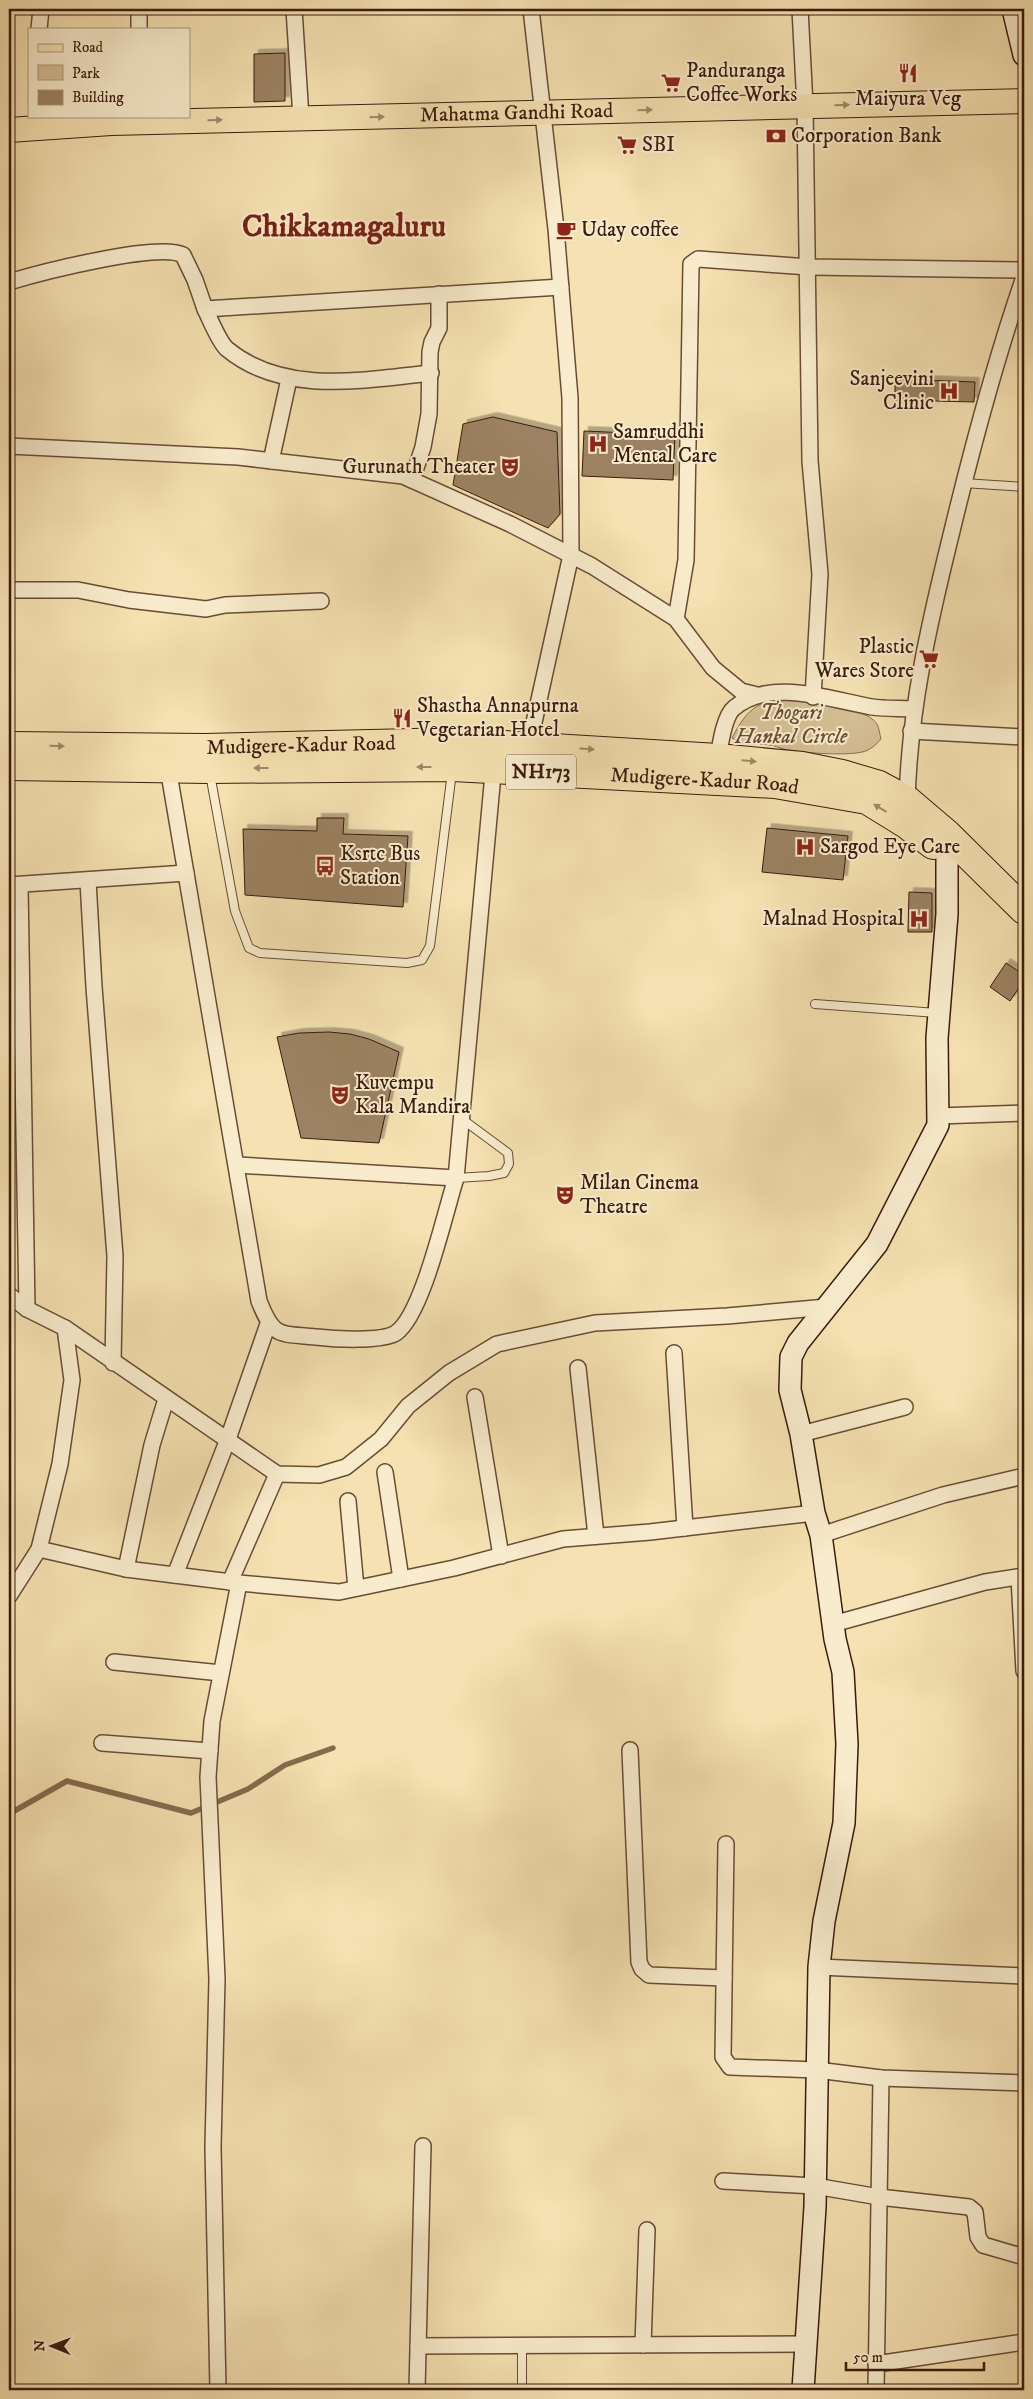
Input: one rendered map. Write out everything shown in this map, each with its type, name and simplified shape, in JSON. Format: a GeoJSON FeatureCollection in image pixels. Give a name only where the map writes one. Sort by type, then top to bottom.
{"type":"FeatureCollection","features":[{"type":"Feature","properties":{"kind":"highway","name":"Mudigere-Kadur Road"},"geometry":{"type":"LineString","coordinates":[[9,746],[166,758]]}},
{"type":"Feature","properties":{"kind":"highway","name":"Mudigere-Kadur Road"},"geometry":{"type":"LineString","coordinates":[[494,757],[529,746],[718,758],[802,766],[842,774],[879,785],[907,812],[1024,910]]}},
{"type":"Feature","properties":{"kind":"highway","name":"Mudigere-Kadur Road"},"geometry":{"type":"LineString","coordinates":[[9,766],[166,758],[454,755],[494,757],[775,784],[867,800],[907,812]]}},
{"type":"Feature","properties":{"kind":"highway","name":"Mudigere-Kadur Road"},"geometry":{"type":"LineString","coordinates":[[947,845],[1000,910],[1024,928]]}},
{"type":"Feature","properties":{"kind":"main road","name":"Mahatma Gandhi Road"},"geometry":{"type":"LineString","coordinates":[[22,125],[141,119],[301,118],[1024,101]]}},
{"type":"Feature","properties":{"kind":"street"},"geometry":{"type":"LineString","coordinates":[[39,28],[41,9]]}},
{"type":"Feature","properties":{"kind":"street"},"geometry":{"type":"LineString","coordinates":[[139,9],[139,28]]}},
{"type":"Feature","properties":{"kind":"street"},"geometry":{"type":"LineString","coordinates":[[294,9],[301,118]]}},
{"type":"Feature","properties":{"kind":"street"},"geometry":{"type":"LineString","coordinates":[[529,746],[571,555],[570,398],[561,287],[531,9]]}},
{"type":"Feature","properties":{"kind":"street"},"geometry":{"type":"LineString","coordinates":[[800,9],[805,106],[809,267],[807,352],[810,451],[820,574],[813,697]]}},
{"type":"Feature","properties":{"kind":"street"},"geometry":{"type":"LineString","coordinates":[[1013,9],[1024,55]]}},
{"type":"Feature","properties":{"kind":"street"},"geometry":{"type":"LineString","coordinates":[[9,282],[95,260],[177,252],[183,255],[204,309],[226,348],[254,365],[289,379],[350,381],[431,373]]}},
{"type":"Feature","properties":{"kind":"street"},"geometry":{"type":"LineString","coordinates":[[676,619],[686,560],[691,264],[698,259],[809,267],[1024,270]]}},
{"type":"Feature","properties":{"kind":"street"},"geometry":{"type":"LineString","coordinates":[[907,812],[906,780],[921,665],[963,483],[1005,333],[1024,277]]}},
{"type":"Feature","properties":{"kind":"street"},"geometry":{"type":"LineString","coordinates":[[204,309],[561,287]]}},
{"type":"Feature","properties":{"kind":"street"},"geometry":{"type":"LineString","coordinates":[[412,480],[423,447],[429,414],[430,352],[432,342],[439,328],[438,294]]}},
{"type":"Feature","properties":{"kind":"street"},"geometry":{"type":"LineString","coordinates":[[271,461],[289,379]]}},
{"type":"Feature","properties":{"kind":"street"},"geometry":{"type":"LineString","coordinates":[[9,446],[228,457],[403,476],[510,524],[592,566],[676,619],[713,668],[741,691],[757,695]]}},
{"type":"Feature","properties":{"kind":"street"},"geometry":{"type":"LineString","coordinates":[[9,590],[78,590],[129,600],[206,608],[225,605],[321,601]]}},
{"type":"Feature","properties":{"kind":"street"},"geometry":{"type":"LineString","coordinates":[[718,758],[721,734],[733,708],[757,695],[775,691],[836,699],[875,708],[914,709]]}},
{"type":"Feature","properties":{"kind":"street"},"geometry":{"type":"LineString","coordinates":[[911,731],[1024,737]]}},
{"type":"Feature","properties":{"kind":"street"},"geometry":{"type":"LineString","coordinates":[[166,758],[259,1301],[268,1324],[281,1334],[322,1338],[379,1338],[395,1333],[411,1316],[422,1288],[456,1178],[494,757]]}},
{"type":"Feature","properties":{"kind":"street"},"geometry":{"type":"LineString","coordinates":[[803,2390],[816,2186],[819,1966],[824,1921],[844,1823],[847,1744],[843,1672],[833,1624],[821,1535],[814,1513],[801,1434],[790,1390],[791,1358],[798,1343],[877,1244],[938,1124],[939,1014],[947,914],[947,845]]}},
{"type":"Feature","properties":{"kind":"street"},"geometry":{"type":"LineString","coordinates":[[27,1310],[15,984],[14,886],[186,873]]}},
{"type":"Feature","properties":{"kind":"street"},"geometry":{"type":"LineString","coordinates":[[88,881],[94,987],[116,1256],[113,1363]]}},
{"type":"Feature","properties":{"kind":"street"},"geometry":{"type":"LineString","coordinates":[[938,1116],[1024,1113]]}},
{"type":"Feature","properties":{"kind":"street"},"geometry":{"type":"LineString","coordinates":[[237,1164],[456,1178]]}},
{"type":"Feature","properties":{"kind":"street"},"geometry":{"type":"LineString","coordinates":[[9,1295],[27,1310],[65,1328],[276,1474],[319,1475],[346,1467],[381,1439],[408,1406],[449,1373],[497,1344],[595,1323],[727,1316],[826,1307]]}},
{"type":"Feature","properties":{"kind":"street"},"geometry":{"type":"LineString","coordinates":[[174,1575],[228,1439],[268,1324]]}},
{"type":"Feature","properties":{"kind":"street"},"geometry":{"type":"LineString","coordinates":[[9,1596],[39,1549],[60,1464],[72,1380],[65,1328]]}},
{"type":"Feature","properties":{"kind":"street"},"geometry":{"type":"LineString","coordinates":[[674,1353],[685,1528]]}},
{"type":"Feature","properties":{"kind":"street"},"geometry":{"type":"LineString","coordinates":[[578,1368],[596,1536]]}},
{"type":"Feature","properties":{"kind":"street"},"geometry":{"type":"LineString","coordinates":[[475,1397],[501,1556]]}},
{"type":"Feature","properties":{"kind":"street"},"geometry":{"type":"LineString","coordinates":[[126,1569],[152,1445],[166,1399]]}},
{"type":"Feature","properties":{"kind":"street"},"geometry":{"type":"LineString","coordinates":[[801,1434],[905,1407]]}},
{"type":"Feature","properties":{"kind":"street"},"geometry":{"type":"LineString","coordinates":[[385,1472],[401,1579]]}},
{"type":"Feature","properties":{"kind":"street"},"geometry":{"type":"LineString","coordinates":[[218,2390],[213,2147],[217,1979],[208,1794],[210,1751],[212,1721],[235,1582],[276,1474]]}},
{"type":"Feature","properties":{"kind":"street"},"geometry":{"type":"LineString","coordinates":[[821,1535],[943,1495],[1024,1476]]}},
{"type":"Feature","properties":{"kind":"street"},"geometry":{"type":"LineString","coordinates":[[348,1501],[356,1588]]}},
{"type":"Feature","properties":{"kind":"street"},"geometry":{"type":"LineString","coordinates":[[39,1549],[126,1569],[339,1592],[501,1556],[563,1538],[685,1528],[814,1513]]}},
{"type":"Feature","properties":{"kind":"street"},"geometry":{"type":"LineString","coordinates":[[833,1624],[985,1582],[1022,1576],[1024,1671]]}},
{"type":"Feature","properties":{"kind":"street"},"geometry":{"type":"LineString","coordinates":[[114,1662],[221,1673]]}},
{"type":"Feature","properties":{"kind":"street"},"geometry":{"type":"LineString","coordinates":[[102,1743],[210,1751]]}},
{"type":"Feature","properties":{"kind":"street"},"geometry":{"type":"LineString","coordinates":[[630,1750],[639,1962],[642,1969],[649,1976],[724,1978]]}},
{"type":"Feature","properties":{"kind":"street"},"geometry":{"type":"LineString","coordinates":[[726,1844],[723,2057],[726,2064],[730,2067],[817,2070],[881,2078],[1024,2083]]}},
{"type":"Feature","properties":{"kind":"street"},"geometry":{"type":"LineString","coordinates":[[819,1966],[1024,1976]]}},
{"type":"Feature","properties":{"kind":"street"},"geometry":{"type":"LineString","coordinates":[[876,2390],[881,2078]]}},
{"type":"Feature","properties":{"kind":"street"},"geometry":{"type":"LineString","coordinates":[[417,2390],[423,2146]]}},
{"type":"Feature","properties":{"kind":"street"},"geometry":{"type":"LineString","coordinates":[[724,2181],[816,2186],[879,2197],[969,2207],[975,2212],[978,2237],[983,2246],[1024,2257]]}},
{"type":"Feature","properties":{"kind":"street"},"geometry":{"type":"LineString","coordinates":[[643,2345],[647,2230]]}},
{"type":"Feature","properties":{"kind":"street"},"geometry":{"type":"LineString","coordinates":[[876,2364],[1024,2342]]}},
{"type":"Feature","properties":{"kind":"street"},"geometry":{"type":"LineString","coordinates":[[418,2346],[806,2344]]}},
{"type":"Feature","properties":{"kind":"lane"},"geometry":{"type":"LineString","coordinates":[[963,483],[1024,486]]}},
{"type":"Feature","properties":{"kind":"lane"},"geometry":{"type":"LineString","coordinates":[[207,758],[235,911],[248,948],[260,953],[407,963],[422,960],[430,946],[454,755]]}},
{"type":"Feature","properties":{"kind":"lane"},"geometry":{"type":"LineString","coordinates":[[815,1004],[939,1014]]}},
{"type":"Feature","properties":{"kind":"lane"},"geometry":{"type":"LineString","coordinates":[[456,1178],[504,1173],[509,1164],[508,1153],[462,1119]]}},
{"type":"Feature","properties":{"kind":"lane"},"geometry":{"type":"LineString","coordinates":[[522,2346],[522,2390]]}},
{"type":"Feature","properties":{"kind":"green space","name":"Thogari Hankal Circle"},"geometry":{"type":"Polygon","coordinates":[[[772,700],[828,704],[858,712],[870,717],[877,724],[881,739],[865,751],[835,754],[801,752],[771,745],[745,743],[732,738],[739,725],[752,710],[772,700]]]}},
{"type":"Feature","properties":{"kind":"building"},"geometry":{"type":"Polygon","coordinates":[[[285,53],[285,101],[254,102],[254,54],[285,53]]]}},
{"type":"Feature","properties":{"kind":"building"},"geometry":{"type":"Polygon","coordinates":[[[895,379],[975,382],[974,402],[895,400],[895,379]]]}},
{"type":"Feature","properties":{"kind":"building"},"geometry":{"type":"Polygon","coordinates":[[[493,417],[557,432],[560,514],[548,528],[453,485],[463,424],[493,417]]]}},
{"type":"Feature","properties":{"kind":"building"},"geometry":{"type":"Polygon","coordinates":[[[584,431],[675,435],[673,480],[582,476],[584,431]]]}},
{"type":"Feature","properties":{"kind":"building","name":"Ksrtc Bus Station"},"geometry":{"type":"Polygon","coordinates":[[[317,818],[344,818],[343,834],[408,836],[403,907],[245,895],[243,829],[317,831],[317,818]]]}},
{"type":"Feature","properties":{"kind":"building"},"geometry":{"type":"Polygon","coordinates":[[[767,828],[848,836],[843,880],[762,872],[767,828]]]}},
{"type":"Feature","properties":{"kind":"building"},"geometry":{"type":"Polygon","coordinates":[[[909,892],[932,893],[932,932],[908,932],[909,892]]]}},
{"type":"Feature","properties":{"kind":"building"},"geometry":{"type":"Polygon","coordinates":[[[1006,963],[1024,975],[1024,980],[1010,1001],[990,987],[1006,963]]]}},
{"type":"Feature","properties":{"kind":"building","name":"Kuvempu Kala Mandira"},"geometry":{"type":"Polygon","coordinates":[[[329,1032],[350,1034],[369,1039],[399,1052],[379,1143],[301,1138],[277,1037],[299,1033],[329,1032]]]}},
{"type":"Feature","properties":{"kind":"waterway"},"geometry":{"type":"LineString","coordinates":[[9,1814],[67,1781],[191,1813],[248,1789],[285,1765],[333,1748]]}},
{"type":"Feature","properties":{"kind":"place","name":"Maiyura Veg"},"geometry":{"type":"Point","coordinates":[908,73]}},
{"type":"Feature","properties":{"kind":"place","name":"Panduranga Coffee Works"},"geometry":{"type":"Point","coordinates":[671,83]}},
{"type":"Feature","properties":{"kind":"place","name":"Corporation Bank"},"geometry":{"type":"Point","coordinates":[776,136]}},
{"type":"Feature","properties":{"kind":"place","name":"SBI"},"geometry":{"type":"Point","coordinates":[627,145]}},
{"type":"Feature","properties":{"kind":"place","name":"Uday coffee"},"geometry":{"type":"Point","coordinates":[566,230]}},
{"type":"Feature","properties":{"kind":"place","name":"Sanjeevini Clinic"},"geometry":{"type":"Point","coordinates":[949,391]}},
{"type":"Feature","properties":{"kind":"place","name":"Samruddhi Mental Care"},"geometry":{"type":"Point","coordinates":[598,444]}},
{"type":"Feature","properties":{"kind":"place","name":"Gurunath Theater"},"geometry":{"type":"Point","coordinates":[510,467]}},
{"type":"Feature","properties":{"kind":"place","name":"Plastic Wares Store"},"geometry":{"type":"Point","coordinates":[929,659]}},
{"type":"Feature","properties":{"kind":"place","name":"Shastha Annapurna Vegetarian Hotel"},"geometry":{"type":"Point","coordinates":[402,718]}},
{"type":"Feature","properties":{"kind":"place","name":"Sargod Eye Care"},"geometry":{"type":"Point","coordinates":[805,847]}},
{"type":"Feature","properties":{"kind":"place","name":"Ksrtc Bus Station"},"geometry":{"type":"Point","coordinates":[325,866]}},
{"type":"Feature","properties":{"kind":"place","name":"Malnad Hospital"},"geometry":{"type":"Point","coordinates":[919,919]}},
{"type":"Feature","properties":{"kind":"place","name":"Kuvempu Kala Mandira"},"geometry":{"type":"Point","coordinates":[340,1095]}},
{"type":"Feature","properties":{"kind":"place","name":"Milan Cinema Theatre"},"geometry":{"type":"Point","coordinates":[565,1195]}},
{"type":"Feature","properties":{"kind":"district","name":"Chikkamagaluru"},"geometry":{"type":"Point","coordinates":[344,227]}}]}
